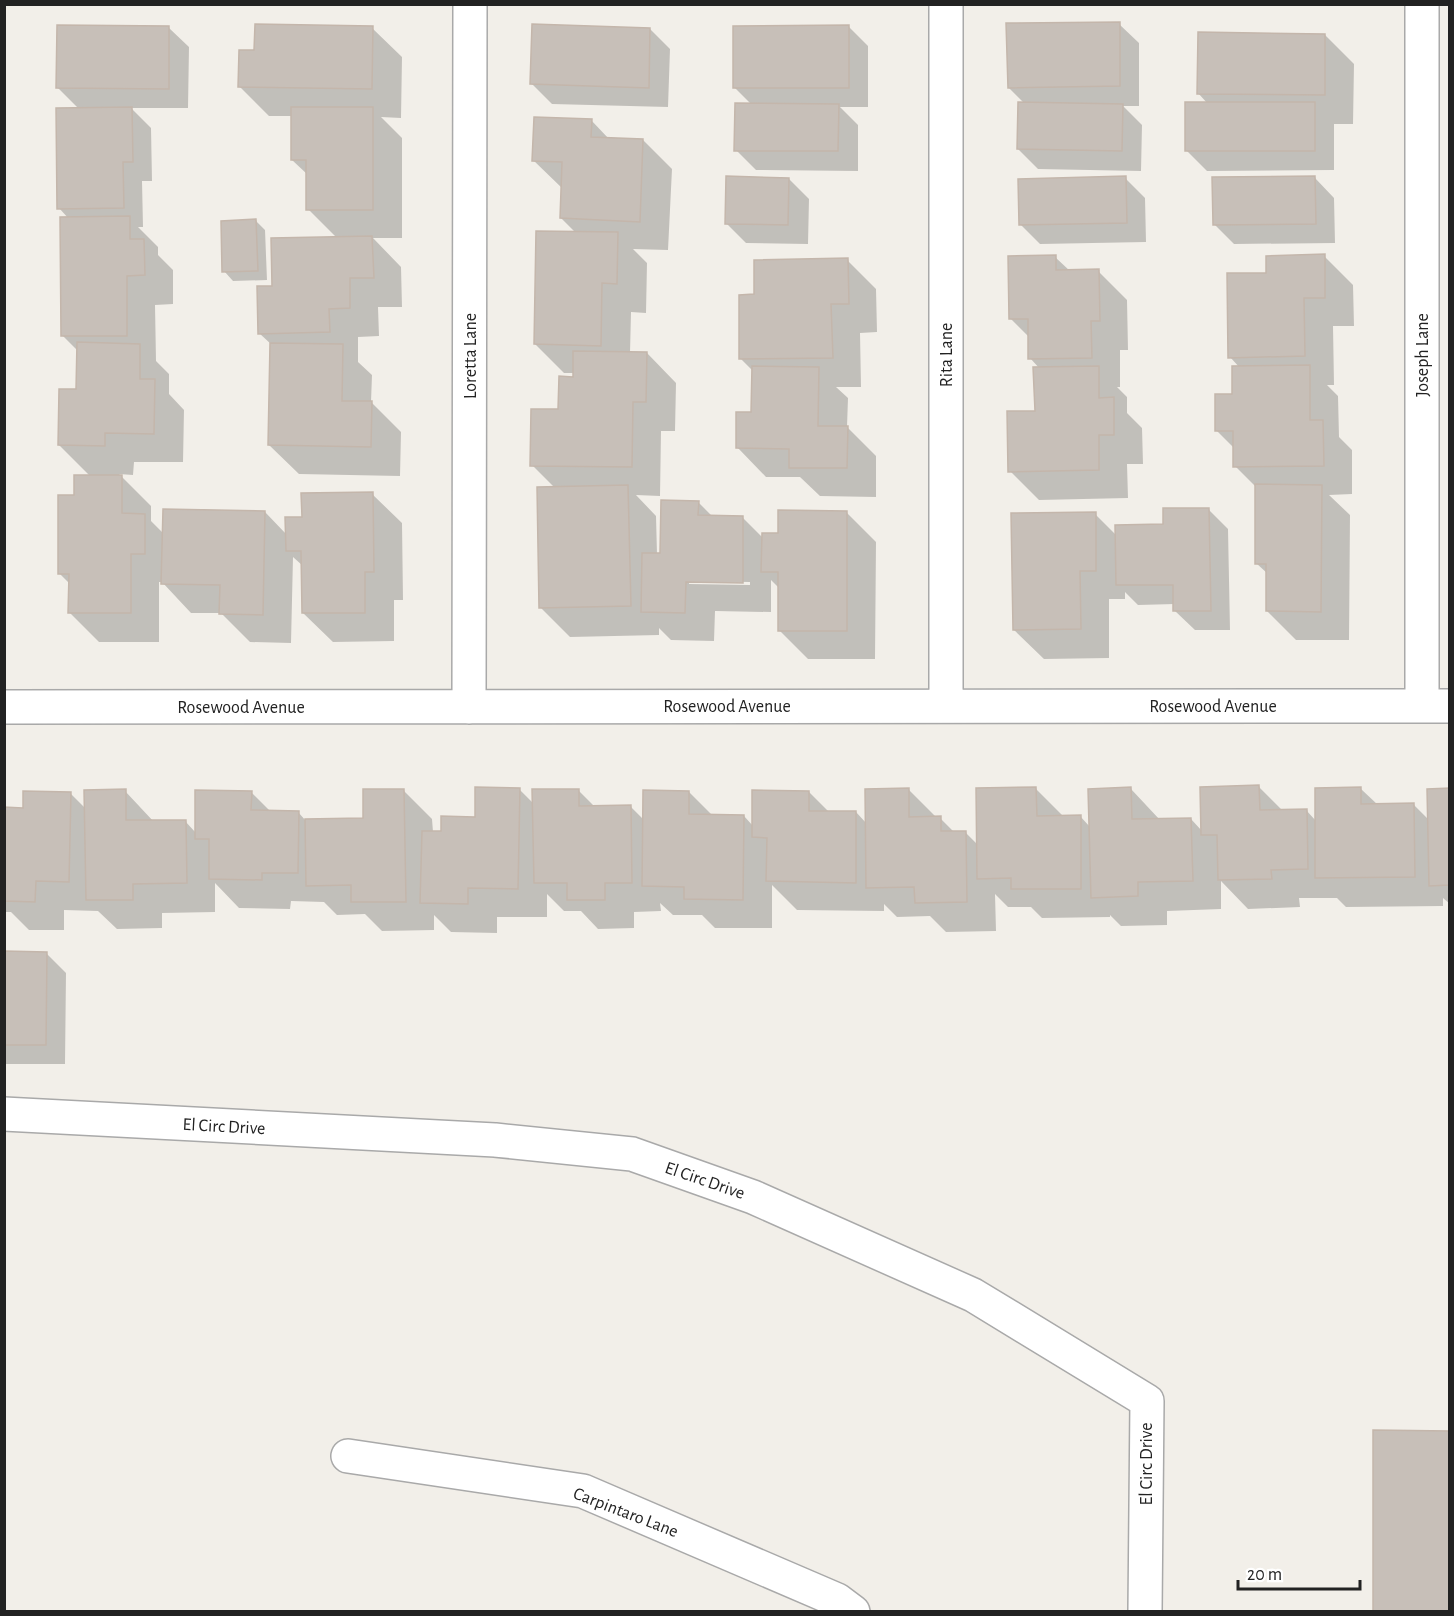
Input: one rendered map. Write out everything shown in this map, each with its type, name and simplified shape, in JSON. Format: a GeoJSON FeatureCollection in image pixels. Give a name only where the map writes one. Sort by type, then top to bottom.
{"type":"FeatureCollection","features":[{"type":"Feature","properties":{"kind":"street","name":"Loretta Lane"},"geometry":{"type":"LineString","coordinates":[[470,4],[470,707]]}},
{"type":"Feature","properties":{"kind":"street","name":"Rita Lane"},"geometry":{"type":"LineString","coordinates":[[946,4],[946,706]]}},
{"type":"Feature","properties":{"kind":"street","name":"Joseph Lane"},"geometry":{"type":"LineString","coordinates":[[1422,4],[1436,706]]}},
{"type":"Feature","properties":{"kind":"street","name":"Rosewood Avenue"},"geometry":{"type":"LineString","coordinates":[[4,707],[1436,706]]}},
{"type":"Feature","properties":{"kind":"street","name":"El Circ Drive"},"geometry":{"type":"LineString","coordinates":[[4,1114],[495,1140],[632,1154],[753,1197],[973,1295],[1147,1401],[1145,1611]]}},
{"type":"Feature","properties":{"kind":"street","name":"Carpintaro Lane"},"geometry":{"type":"LineString","coordinates":[[348,1455],[583,1491],[837,1600],[853,1611]]}},
{"type":"Feature","properties":{"kind":"building"},"geometry":{"type":"Polygon","coordinates":[[[1120,22],[1120,86],[1008,88],[1006,23],[1120,22]]]}},
{"type":"Feature","properties":{"kind":"building"},"geometry":{"type":"Polygon","coordinates":[[[255,24],[373,26],[372,89],[238,87],[239,50],[254,50],[255,24]]]}},
{"type":"Feature","properties":{"kind":"building"},"geometry":{"type":"Polygon","coordinates":[[[532,24],[650,28],[649,88],[530,84],[532,24]]]}},
{"type":"Feature","properties":{"kind":"building"},"geometry":{"type":"Polygon","coordinates":[[[57,25],[169,26],[169,89],[56,88],[57,25]]]}},
{"type":"Feature","properties":{"kind":"building"},"geometry":{"type":"Polygon","coordinates":[[[849,25],[849,88],[733,88],[733,26],[849,25]]]}},
{"type":"Feature","properties":{"kind":"building"},"geometry":{"type":"Polygon","coordinates":[[[1198,32],[1325,34],[1325,95],[1197,94],[1198,32]]]}},
{"type":"Feature","properties":{"kind":"building"},"geometry":{"type":"Polygon","coordinates":[[[1018,102],[1123,104],[1122,151],[1017,149],[1018,102]]]}},
{"type":"Feature","properties":{"kind":"building"},"geometry":{"type":"Polygon","coordinates":[[[1185,102],[1315,102],[1315,151],[1185,151],[1185,102]]]}},
{"type":"Feature","properties":{"kind":"building"},"geometry":{"type":"Polygon","coordinates":[[[735,103],[839,104],[838,151],[734,151],[735,103]]]}},
{"type":"Feature","properties":{"kind":"building"},"geometry":{"type":"Polygon","coordinates":[[[132,107],[133,162],[123,162],[124,208],[57,209],[56,108],[132,107]]]}},
{"type":"Feature","properties":{"kind":"building"},"geometry":{"type":"Polygon","coordinates":[[[291,107],[373,107],[373,210],[306,210],[306,160],[291,160],[291,107]]]}},
{"type":"Feature","properties":{"kind":"building"},"geometry":{"type":"Polygon","coordinates":[[[534,117],[592,119],[591,137],[643,139],[640,222],[560,218],[562,162],[532,161],[534,117]]]}},
{"type":"Feature","properties":{"kind":"building"},"geometry":{"type":"Polygon","coordinates":[[[726,176],[789,178],[788,225],[725,224],[726,176]]]}},
{"type":"Feature","properties":{"kind":"building"},"geometry":{"type":"Polygon","coordinates":[[[1126,176],[1127,223],[1019,225],[1018,179],[1126,176]]]}},
{"type":"Feature","properties":{"kind":"building"},"geometry":{"type":"Polygon","coordinates":[[[1315,176],[1316,224],[1213,225],[1212,177],[1315,176]]]}},
{"type":"Feature","properties":{"kind":"building"},"geometry":{"type":"Polygon","coordinates":[[[130,216],[130,239],[144,239],[145,275],[127,276],[127,336],[61,336],[60,217],[130,216]]]}},
{"type":"Feature","properties":{"kind":"building"},"geometry":{"type":"Polygon","coordinates":[[[256,219],[258,271],[222,272],[221,221],[256,219]]]}},
{"type":"Feature","properties":{"kind":"building"},"geometry":{"type":"Polygon","coordinates":[[[536,231],[618,232],[617,284],[602,283],[601,346],[534,344],[536,231]]]}},
{"type":"Feature","properties":{"kind":"building"},"geometry":{"type":"Polygon","coordinates":[[[372,236],[374,278],[350,278],[350,308],[329,309],[330,332],[258,334],[257,286],[272,286],[271,238],[372,236]]]}},
{"type":"Feature","properties":{"kind":"building"},"geometry":{"type":"Polygon","coordinates":[[[1325,254],[1325,298],[1304,298],[1305,356],[1228,358],[1227,273],[1266,273],[1266,256],[1325,254]]]}},
{"type":"Feature","properties":{"kind":"building"},"geometry":{"type":"Polygon","coordinates":[[[1056,255],[1056,270],[1099,269],[1100,321],[1091,321],[1092,358],[1028,359],[1028,319],[1009,319],[1008,256],[1056,255]]]}},
{"type":"Feature","properties":{"kind":"building"},"geometry":{"type":"Polygon","coordinates":[[[848,258],[849,304],[831,304],[833,358],[739,359],[739,295],[754,294],[754,260],[848,258]]]}},
{"type":"Feature","properties":{"kind":"building"},"geometry":{"type":"Polygon","coordinates":[[[77,342],[140,344],[140,379],[155,379],[154,434],[105,433],[105,446],[58,445],[59,389],[76,389],[77,342]]]}},
{"type":"Feature","properties":{"kind":"building"},"geometry":{"type":"Polygon","coordinates":[[[270,343],[343,344],[342,401],[372,401],[371,447],[268,445],[270,343]]]}},
{"type":"Feature","properties":{"kind":"building"},"geometry":{"type":"Polygon","coordinates":[[[573,351],[647,352],[646,402],[633,402],[632,467],[530,466],[531,409],[558,409],[559,376],[573,377],[573,351]]]}},
{"type":"Feature","properties":{"kind":"building"},"geometry":{"type":"Polygon","coordinates":[[[1310,365],[1310,420],[1323,420],[1324,466],[1233,467],[1233,431],[1215,431],[1215,394],[1232,394],[1232,366],[1310,365]]]}},
{"type":"Feature","properties":{"kind":"building"},"geometry":{"type":"Polygon","coordinates":[[[752,366],[819,367],[818,426],[848,426],[847,468],[789,468],[789,449],[736,448],[736,412],[751,412],[752,366]]]}},
{"type":"Feature","properties":{"kind":"building"},"geometry":{"type":"Polygon","coordinates":[[[1099,366],[1099,398],[1114,397],[1114,435],[1099,435],[1099,470],[1008,472],[1007,411],[1035,411],[1033,367],[1099,366]]]}},
{"type":"Feature","properties":{"kind":"building"},"geometry":{"type":"Polygon","coordinates":[[[74,475],[122,475],[122,513],[145,514],[145,554],[131,554],[131,613],[68,613],[69,574],[58,574],[58,495],[74,495],[74,475]]]}},
{"type":"Feature","properties":{"kind":"building"},"geometry":{"type":"Polygon","coordinates":[[[1255,484],[1322,485],[1321,612],[1266,611],[1266,564],[1255,564],[1255,484]]]}},
{"type":"Feature","properties":{"kind":"building"},"geometry":{"type":"Polygon","coordinates":[[[628,485],[631,606],[539,608],[537,487],[628,485]]]}},
{"type":"Feature","properties":{"kind":"building"},"geometry":{"type":"Polygon","coordinates":[[[373,492],[374,572],[365,572],[365,613],[302,613],[301,551],[286,551],[285,517],[302,517],[301,493],[373,492]]]}},
{"type":"Feature","properties":{"kind":"building"},"geometry":{"type":"Polygon","coordinates":[[[661,500],[699,501],[698,515],[743,516],[743,583],[686,582],[685,613],[641,612],[642,553],[660,553],[661,500]]]}},
{"type":"Feature","properties":{"kind":"building"},"geometry":{"type":"Polygon","coordinates":[[[1163,508],[1209,508],[1211,611],[1173,611],[1173,585],[1116,585],[1115,525],[1163,524],[1163,508]]]}},
{"type":"Feature","properties":{"kind":"building"},"geometry":{"type":"Polygon","coordinates":[[[163,509],[265,511],[263,615],[219,614],[220,585],[161,584],[163,509]]]}},
{"type":"Feature","properties":{"kind":"building"},"geometry":{"type":"Polygon","coordinates":[[[778,510],[847,511],[847,631],[778,631],[778,572],[761,572],[762,533],[778,533],[778,510]]]}},
{"type":"Feature","properties":{"kind":"building"},"geometry":{"type":"Polygon","coordinates":[[[1096,512],[1096,571],[1080,571],[1081,629],[1013,630],[1011,513],[1096,512]]]}},
{"type":"Feature","properties":{"kind":"building"},"geometry":{"type":"Polygon","coordinates":[[[1259,785],[1260,810],[1307,809],[1308,869],[1271,870],[1272,879],[1218,880],[1217,835],[1201,835],[1200,787],[1259,785]]]}},
{"type":"Feature","properties":{"kind":"building"},"geometry":{"type":"Polygon","coordinates":[[[475,787],[520,788],[518,889],[468,888],[468,904],[420,903],[422,831],[441,831],[441,816],[475,817],[475,787]]]}},
{"type":"Feature","properties":{"kind":"building"},"geometry":{"type":"Polygon","coordinates":[[[1036,787],[1037,816],[1081,815],[1081,889],[1011,889],[1011,878],[977,879],[976,788],[1036,787]]]}},
{"type":"Feature","properties":{"kind":"building"},"geometry":{"type":"Polygon","coordinates":[[[1131,787],[1132,819],[1191,818],[1193,881],[1138,882],[1138,896],[1091,898],[1088,789],[1131,787]]]}},
{"type":"Feature","properties":{"kind":"building"},"geometry":{"type":"Polygon","coordinates":[[[1361,787],[1361,804],[1414,803],[1415,877],[1315,878],[1315,788],[1361,787]]]}},
{"type":"Feature","properties":{"kind":"building"},"geometry":{"type":"Polygon","coordinates":[[[909,788],[909,817],[941,816],[941,831],[966,831],[967,902],[915,903],[914,887],[866,888],[865,789],[909,788]]]}},
{"type":"Feature","properties":{"kind":"building"},"geometry":{"type":"Polygon","coordinates":[[[1450,788],[1450,885],[1429,886],[1427,789],[1450,788]]]}},
{"type":"Feature","properties":{"kind":"building"},"geometry":{"type":"Polygon","coordinates":[[[126,789],[126,820],[186,820],[187,883],[133,884],[133,900],[86,900],[84,790],[126,789]]]}},
{"type":"Feature","properties":{"kind":"building"},"geometry":{"type":"Polygon","coordinates":[[[363,789],[404,789],[406,902],[351,902],[351,885],[306,886],[305,819],[363,818],[363,789]]]}},
{"type":"Feature","properties":{"kind":"building"},"geometry":{"type":"Polygon","coordinates":[[[532,789],[579,789],[579,806],[631,805],[632,883],[605,883],[605,900],[567,900],[567,883],[534,883],[532,789]]]}},
{"type":"Feature","properties":{"kind":"building"},"geometry":{"type":"Polygon","coordinates":[[[195,790],[252,791],[251,810],[299,811],[298,873],[262,873],[262,880],[209,879],[209,839],[195,839],[195,790]]]}},
{"type":"Feature","properties":{"kind":"building"},"geometry":{"type":"Polygon","coordinates":[[[643,790],[689,791],[689,814],[744,815],[743,900],[684,899],[684,887],[642,886],[643,790]]]}},
{"type":"Feature","properties":{"kind":"building"},"geometry":{"type":"Polygon","coordinates":[[[752,790],[809,791],[809,811],[856,811],[856,883],[766,881],[767,838],[752,837],[752,790]]]}},
{"type":"Feature","properties":{"kind":"building"},"geometry":{"type":"Polygon","coordinates":[[[23,791],[71,792],[69,882],[36,881],[35,902],[4,901],[4,807],[23,808],[23,791]]]}},
{"type":"Feature","properties":{"kind":"building"},"geometry":{"type":"Polygon","coordinates":[[[4,951],[47,952],[46,1045],[4,1045],[4,951]]]}},
{"type":"Feature","properties":{"kind":"building"},"geometry":{"type":"Polygon","coordinates":[[[1373,1430],[1450,1431],[1450,1612],[1373,1612],[1373,1430]]]}}]}
